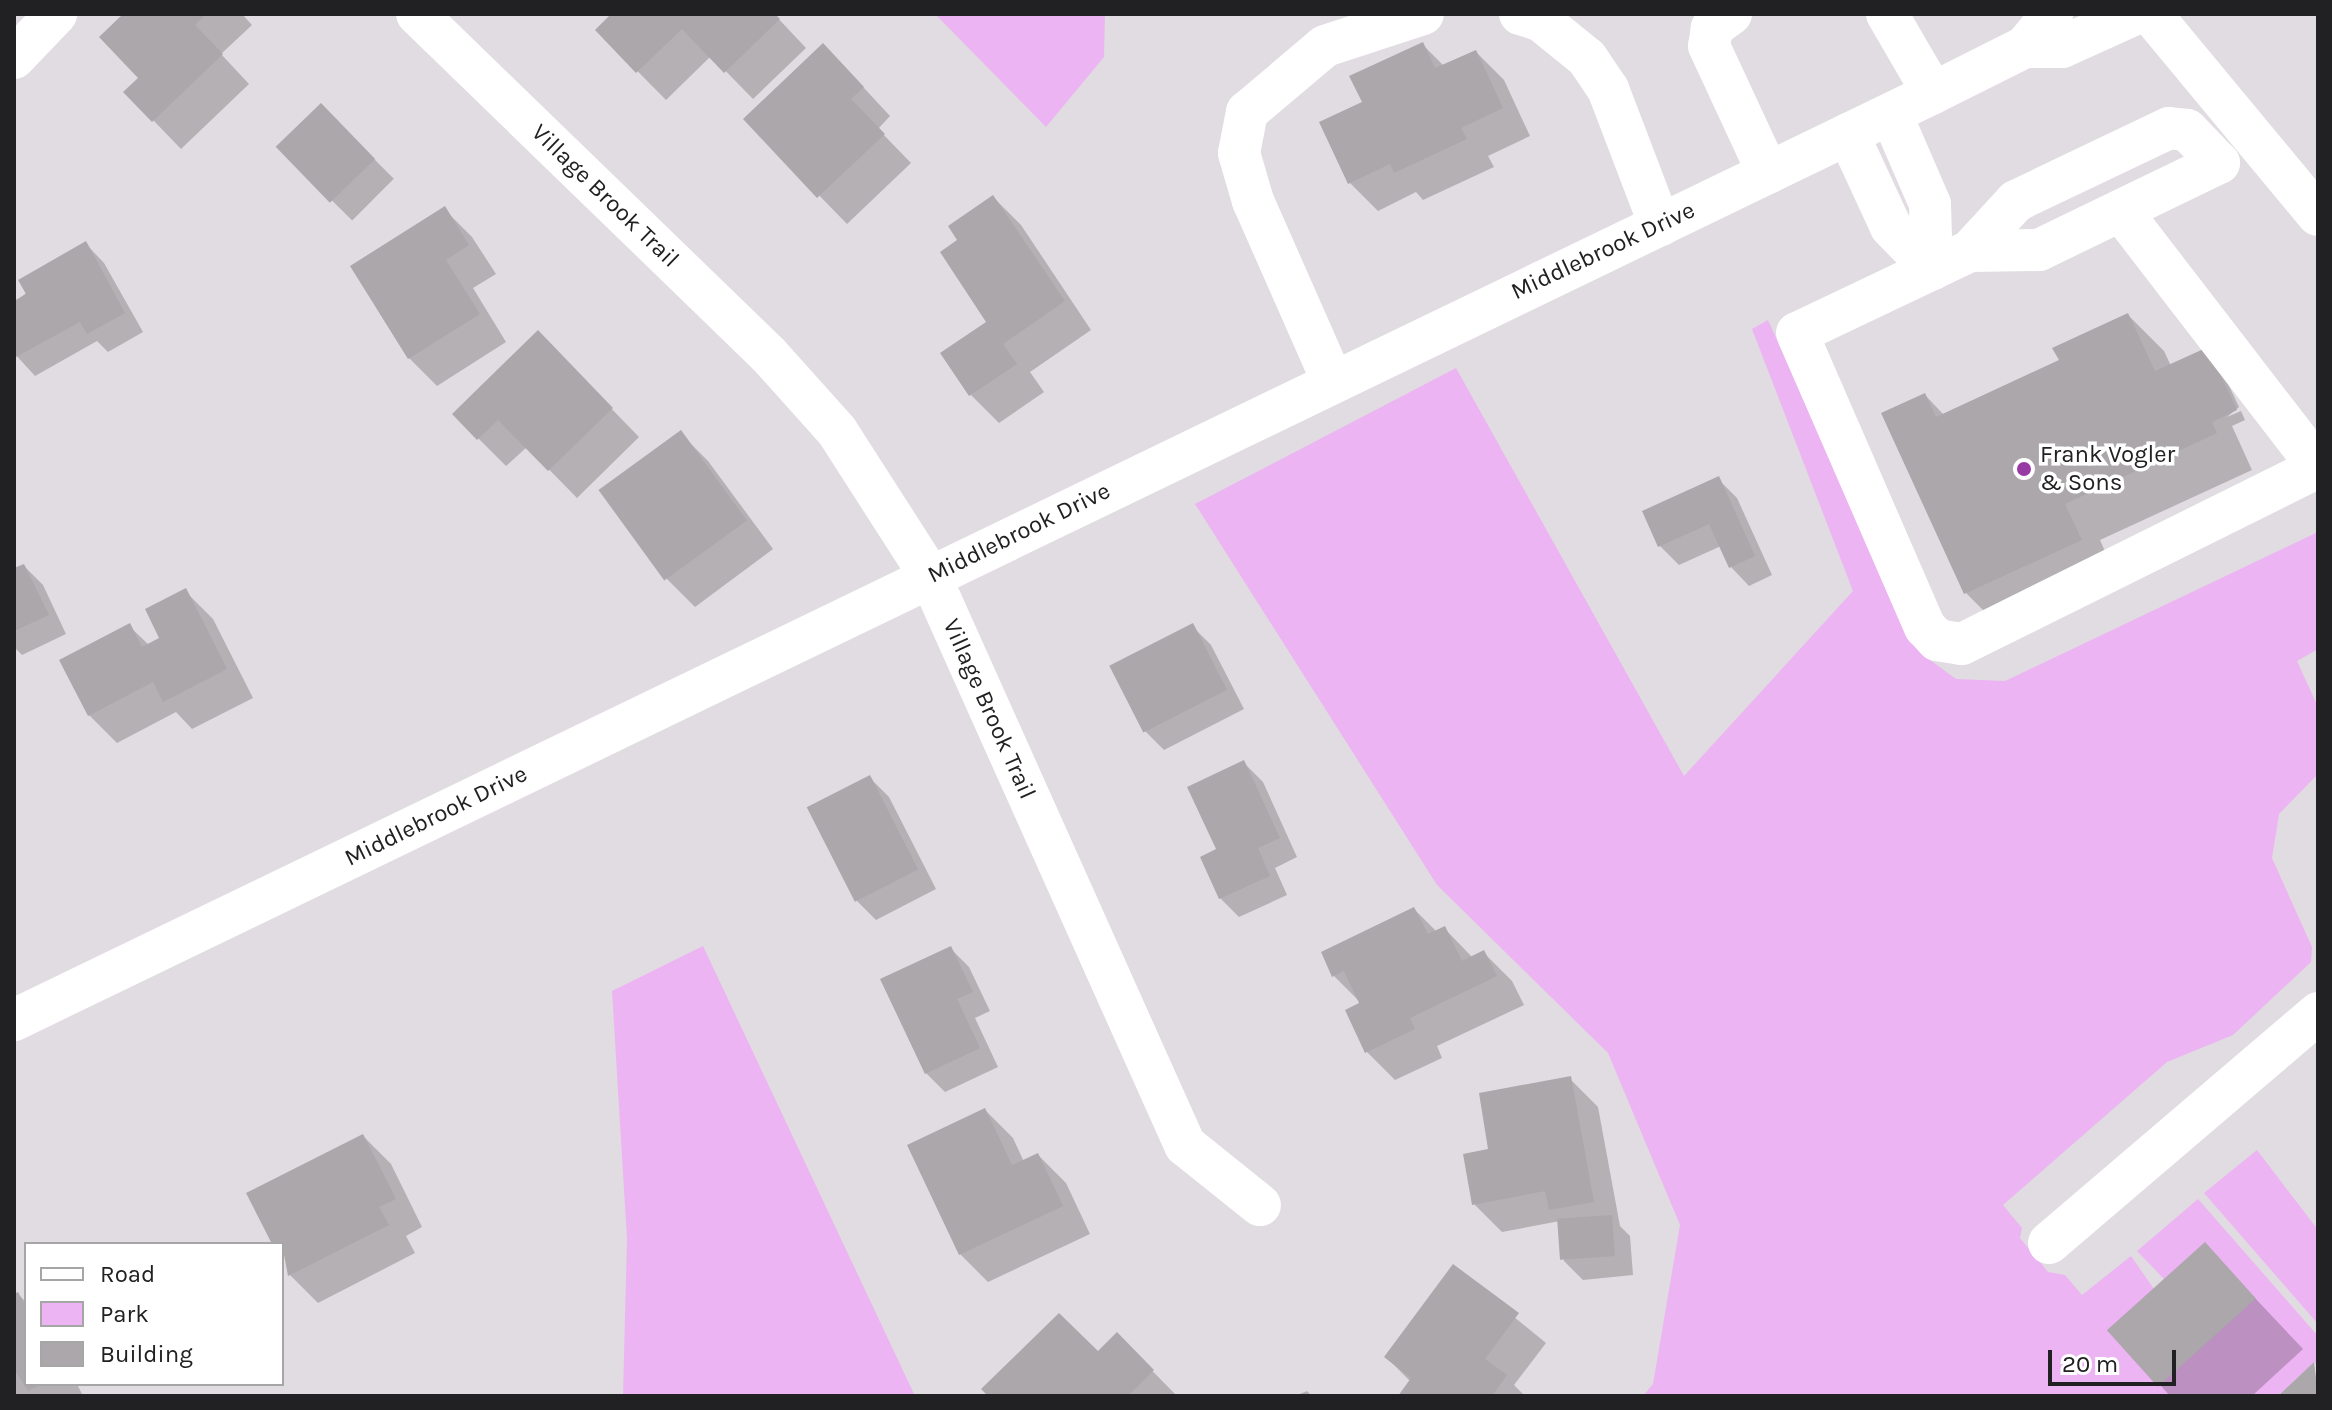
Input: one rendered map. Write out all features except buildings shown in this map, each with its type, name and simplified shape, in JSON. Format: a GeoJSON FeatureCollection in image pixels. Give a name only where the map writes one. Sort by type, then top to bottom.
{"type":"FeatureCollection","features":[{"type":"Feature","properties":{"kind":"street"},"geometry":{"type":"LineString","coordinates":[[14,58],[56,14]]}},
{"type":"Feature","properties":{"kind":"street","name":"Village Brook Trail"},"geometry":{"type":"LineString","coordinates":[[417,14],[768,354],[837,431],[930,576],[1185,1145],[1260,1205]]}},
{"type":"Feature","properties":{"kind":"street"},"geometry":{"type":"LineString","coordinates":[[1332,380],[1253,201],[1239,153],[1247,112],[1325,46],[1423,14]]}},
{"type":"Feature","properties":{"kind":"street"},"geometry":{"type":"LineString","coordinates":[[1520,14],[1540,20],[1587,58],[1608,89],[1660,225]]}},
{"type":"Feature","properties":{"kind":"street"},"geometry":{"type":"LineString","coordinates":[[1887,14],[1933,93]]}},
{"type":"Feature","properties":{"kind":"street","name":"Middlebrook Drive"},"geometry":{"type":"LineString","coordinates":[[14,1020],[1332,380],[1891,114],[2025,47],[2052,14]]}},
{"type":"Feature","properties":{"kind":"street","name":"Middlebrook Drive"},"geometry":{"type":"LineString","coordinates":[[2025,47],[2062,47],[2135,14]]}},
{"type":"Feature","properties":{"kind":"street"},"geometry":{"type":"LineString","coordinates":[[2151,14],[2318,215]]}},
{"type":"Feature","properties":{"kind":"street"},"geometry":{"type":"LineString","coordinates":[[1720,30],[1768,173]]}},
{"type":"Feature","properties":{"kind":"street"},"geometry":{"type":"LineString","coordinates":[[1891,114],[1930,204],[1932,269]]}},
{"type":"Feature","properties":{"kind":"street"},"geometry":{"type":"LineString","coordinates":[[1970,251],[2039,250],[2219,163],[2187,130],[2169,128],[2016,201],[1970,251],[1797,333],[1925,627],[1937,640],[1962,644],[2318,467],[2121,211]]}},
{"type":"Feature","properties":{"kind":"street"},"geometry":{"type":"LineString","coordinates":[[1848,134],[1891,227],[1932,269]]}},
{"type":"Feature","properties":{"kind":"street"},"geometry":{"type":"LineString","coordinates":[[2049,1243],[2318,1013]]}},
{"type":"Feature","properties":{"kind":"green space"},"geometry":{"type":"Polygon","coordinates":[[[935,14],[1105,14],[1104,57],[1046,127],[935,14]]]}},
{"type":"Feature","properties":{"kind":"green space"},"geometry":{"type":"Polygon","coordinates":[[[1768,320],[1902,620],[1930,660],[1956,679],[2005,681],[2318,532],[2318,649],[2297,661],[2318,707],[2318,774],[2279,814],[2272,858],[2312,947],[2311,962],[2233,1035],[2167,1062],[2003,1205],[2022,1228],[2020,1238],[2048,1272],[2065,1275],[2082,1295],[2131,1256],[2154,1289],[2164,1279],[2137,1251],[2198,1199],[2318,1336],[2318,1366],[2314,1362],[2278,1396],[1643,1396],[1653,1384],[1680,1225],[1608,1053],[1437,885],[1195,504],[1456,368],[1684,776],[1853,591],[1752,329],[1768,320]]]}},
{"type":"Feature","properties":{"kind":"green space"},"geometry":{"type":"Polygon","coordinates":[[[703,946],[915,1396],[623,1396],[627,1239],[612,991],[703,946]]]}},
{"type":"Feature","properties":{"kind":"green space"},"geometry":{"type":"Polygon","coordinates":[[[2257,1150],[2318,1230],[2318,1324],[2204,1193],[2257,1150]]]}},
{"type":"Feature","properties":{"kind":"place","name":"Frank Vogler & Sons"},"geometry":{"type":"Point","coordinates":[2024,469]}}]}
